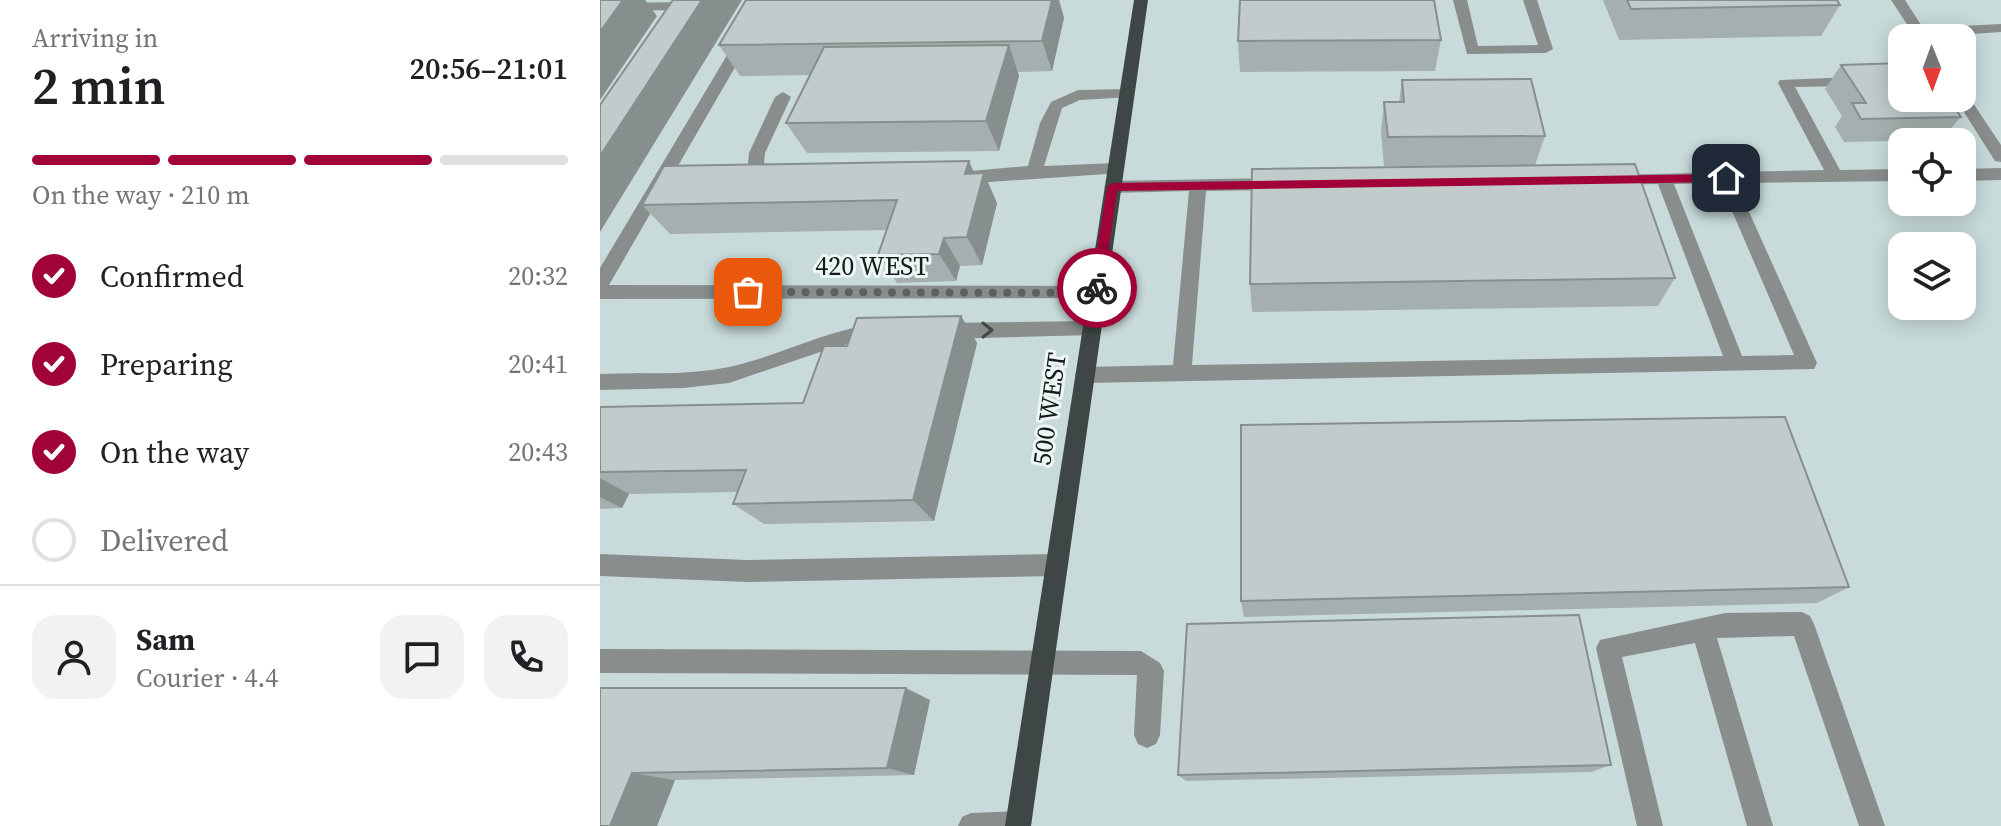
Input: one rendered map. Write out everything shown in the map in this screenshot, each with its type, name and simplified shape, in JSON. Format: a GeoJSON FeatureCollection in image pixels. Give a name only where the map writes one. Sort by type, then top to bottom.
{"type":"FeatureCollection","features":[{"type":"Feature","properties":{"kind":"main road","name":"500 WEST"},"geometry":{"type":"LineString","coordinates":[[1018,825],[1141,0]]}},
{"type":"Feature","properties":{"kind":"lane"},"geometry":{"type":"LineString","coordinates":[[600,284],[767,0]]}},
{"type":"Feature","properties":{"kind":"lane"},"geometry":{"type":"LineString","coordinates":[[1460,0],[1472,51],[1546,49],[1530,0]]}},
{"type":"Feature","properties":{"kind":"lane"},"geometry":{"type":"LineString","coordinates":[[1898,0],[1913,24]]}},
{"type":"Feature","properties":{"kind":"lane"},"geometry":{"type":"LineString","coordinates":[[600,7],[697,8]]}},
{"type":"Feature","properties":{"kind":"lane"},"geometry":{"type":"LineString","coordinates":[[1976,30],[2001,28]]}},
{"type":"Feature","properties":{"kind":"lane"},"geometry":{"type":"LineString","coordinates":[[1835,176],[1785,83],[1888,80]]}},
{"type":"Feature","properties":{"kind":"lane"},"geometry":{"type":"LineString","coordinates":[[1035,171],[1056,105],[1078,95],[1127,94]]}},
{"type":"Feature","properties":{"kind":"lane"},"geometry":{"type":"LineString","coordinates":[[783,97],[757,153],[756,164],[769,177],[794,182]]}},
{"type":"Feature","properties":{"kind":"lane"},"geometry":{"type":"LineString","coordinates":[[1972,112],[2001,157]]}},
{"type":"Feature","properties":{"kind":"lane"},"geometry":{"type":"LineString","coordinates":[[947,179],[1035,171],[1198,185],[1291,184]]}},
{"type":"Feature","properties":{"kind":"lane"},"geometry":{"type":"LineString","coordinates":[[1976,175],[2001,174]]}},
{"type":"Feature","properties":{"kind":"lane"},"geometry":{"type":"LineString","coordinates":[[1602,180],[1888,175]]}},
{"type":"Feature","properties":{"kind":"lane"},"geometry":{"type":"LineString","coordinates":[[1085,375],[1807,363],[1726,178]]}},
{"type":"Feature","properties":{"kind":"lane"},"geometry":{"type":"LineString","coordinates":[[1664,179],[1736,364]]}},
{"type":"Feature","properties":{"kind":"lane"},"geometry":{"type":"LineString","coordinates":[[1182,372],[1198,185]]}},
{"type":"Feature","properties":{"kind":"lane","name":"420 WEST"},"geometry":{"type":"LineString","coordinates":[[600,292],[1097,293]]}},
{"type":"Feature","properties":{"kind":"lane"},"geometry":{"type":"LineString","coordinates":[[928,331],[1092,328]]}},
{"type":"Feature","properties":{"kind":"lane"},"geometry":{"type":"LineString","coordinates":[[600,382],[728,376],[851,333],[889,332]]}},
{"type":"Feature","properties":{"kind":"lane"},"geometry":{"type":"LineString","coordinates":[[600,565],[747,571],[1057,565]]}},
{"type":"Feature","properties":{"kind":"lane"},"geometry":{"type":"LineString","coordinates":[[1650,826],[1608,648],[1725,625],[1802,624],[1872,826]]}},
{"type":"Feature","properties":{"kind":"lane"},"geometry":{"type":"LineString","coordinates":[[1703,630],[1760,826]]}},
{"type":"Feature","properties":{"kind":"lane"},"geometry":{"type":"LineString","coordinates":[[600,661],[1141,663],[1152,671],[1147,735]]}},
{"type":"Feature","properties":{"kind":"lane"},"geometry":{"type":"LineString","coordinates":[[971,826],[1018,825]]}},
{"type":"Feature","properties":{"kind":"shaded area"},"geometry":{"type":"Polygon","coordinates":[[[600,0],[2001,0],[2001,826],[600,826],[600,0]]]}},
{"type":"Feature","properties":{"kind":"building"},"geometry":{"type":"Polygon","coordinates":[[[600,0],[623,0],[600,32],[600,0]]]}},
{"type":"Feature","properties":{"kind":"building"},"geometry":{"type":"Polygon","coordinates":[[[673,0],[702,0],[600,156],[600,105],[673,0]]]}},
{"type":"Feature","properties":{"kind":"building"},"geometry":{"type":"Polygon","coordinates":[[[746,0],[1052,0],[1042,41],[719,45],[746,0]]]}},
{"type":"Feature","properties":{"kind":"building"},"geometry":{"type":"Polygon","coordinates":[[[1240,0],[1434,0],[1441,40],[1238,41],[1240,0]]]}},
{"type":"Feature","properties":{"kind":"building"},"geometry":{"type":"Polygon","coordinates":[[[1627,0],[1837,0],[1840,5],[1631,9],[1627,0]]]}},
{"type":"Feature","properties":{"kind":"building"},"geometry":{"type":"Polygon","coordinates":[[[1009,45],[986,121],[786,123],[824,47],[1009,45]]]}},
{"type":"Feature","properties":{"kind":"building"},"geometry":{"type":"Polygon","coordinates":[[[1888,63],[1888,112],[1958,112],[1961,117],[1861,119],[1852,103],[1866,103],[1841,65],[1888,63]]]}},
{"type":"Feature","properties":{"kind":"building"},"geometry":{"type":"Polygon","coordinates":[[[1531,79],[1545,136],[1388,137],[1384,102],[1404,102],[1402,80],[1531,79]]]}},
{"type":"Feature","properties":{"kind":"building"},"geometry":{"type":"Polygon","coordinates":[[[969,161],[965,174],[984,173],[967,237],[944,238],[939,254],[878,255],[897,200],[642,205],[664,166],[969,161]]]}},
{"type":"Feature","properties":{"kind":"building"},"geometry":{"type":"Polygon","coordinates":[[[1635,164],[1675,278],[1250,284],[1252,169],[1635,164]]]}},
{"type":"Feature","properties":{"kind":"building"},"geometry":{"type":"Polygon","coordinates":[[[961,316],[913,500],[733,504],[746,470],[600,472],[600,407],[803,403],[824,346],[847,346],[857,318],[961,316]]]}},
{"type":"Feature","properties":{"kind":"building"},"geometry":{"type":"Polygon","coordinates":[[[1785,417],[1849,587],[1241,601],[1241,425],[1785,417]]]}},
{"type":"Feature","properties":{"kind":"building"},"geometry":{"type":"Polygon","coordinates":[[[1579,615],[1611,765],[1178,775],[1187,624],[1579,615]]]}},
{"type":"Feature","properties":{"kind":"building"},"geometry":{"type":"Polygon","coordinates":[[[600,688],[906,688],[887,768],[632,773],[610,826],[600,826],[600,688]]]}},
{"type":"Feature","properties":{"kind":"way so far"},"geometry":{"type":"LineString","coordinates":[[748,292],[1097,293],[1097,288]]}},
{"type":"Feature","properties":{"kind":"route"},"geometry":{"type":"LineString","coordinates":[[1097,288],[1112,187],[1726,178]]}}]}
